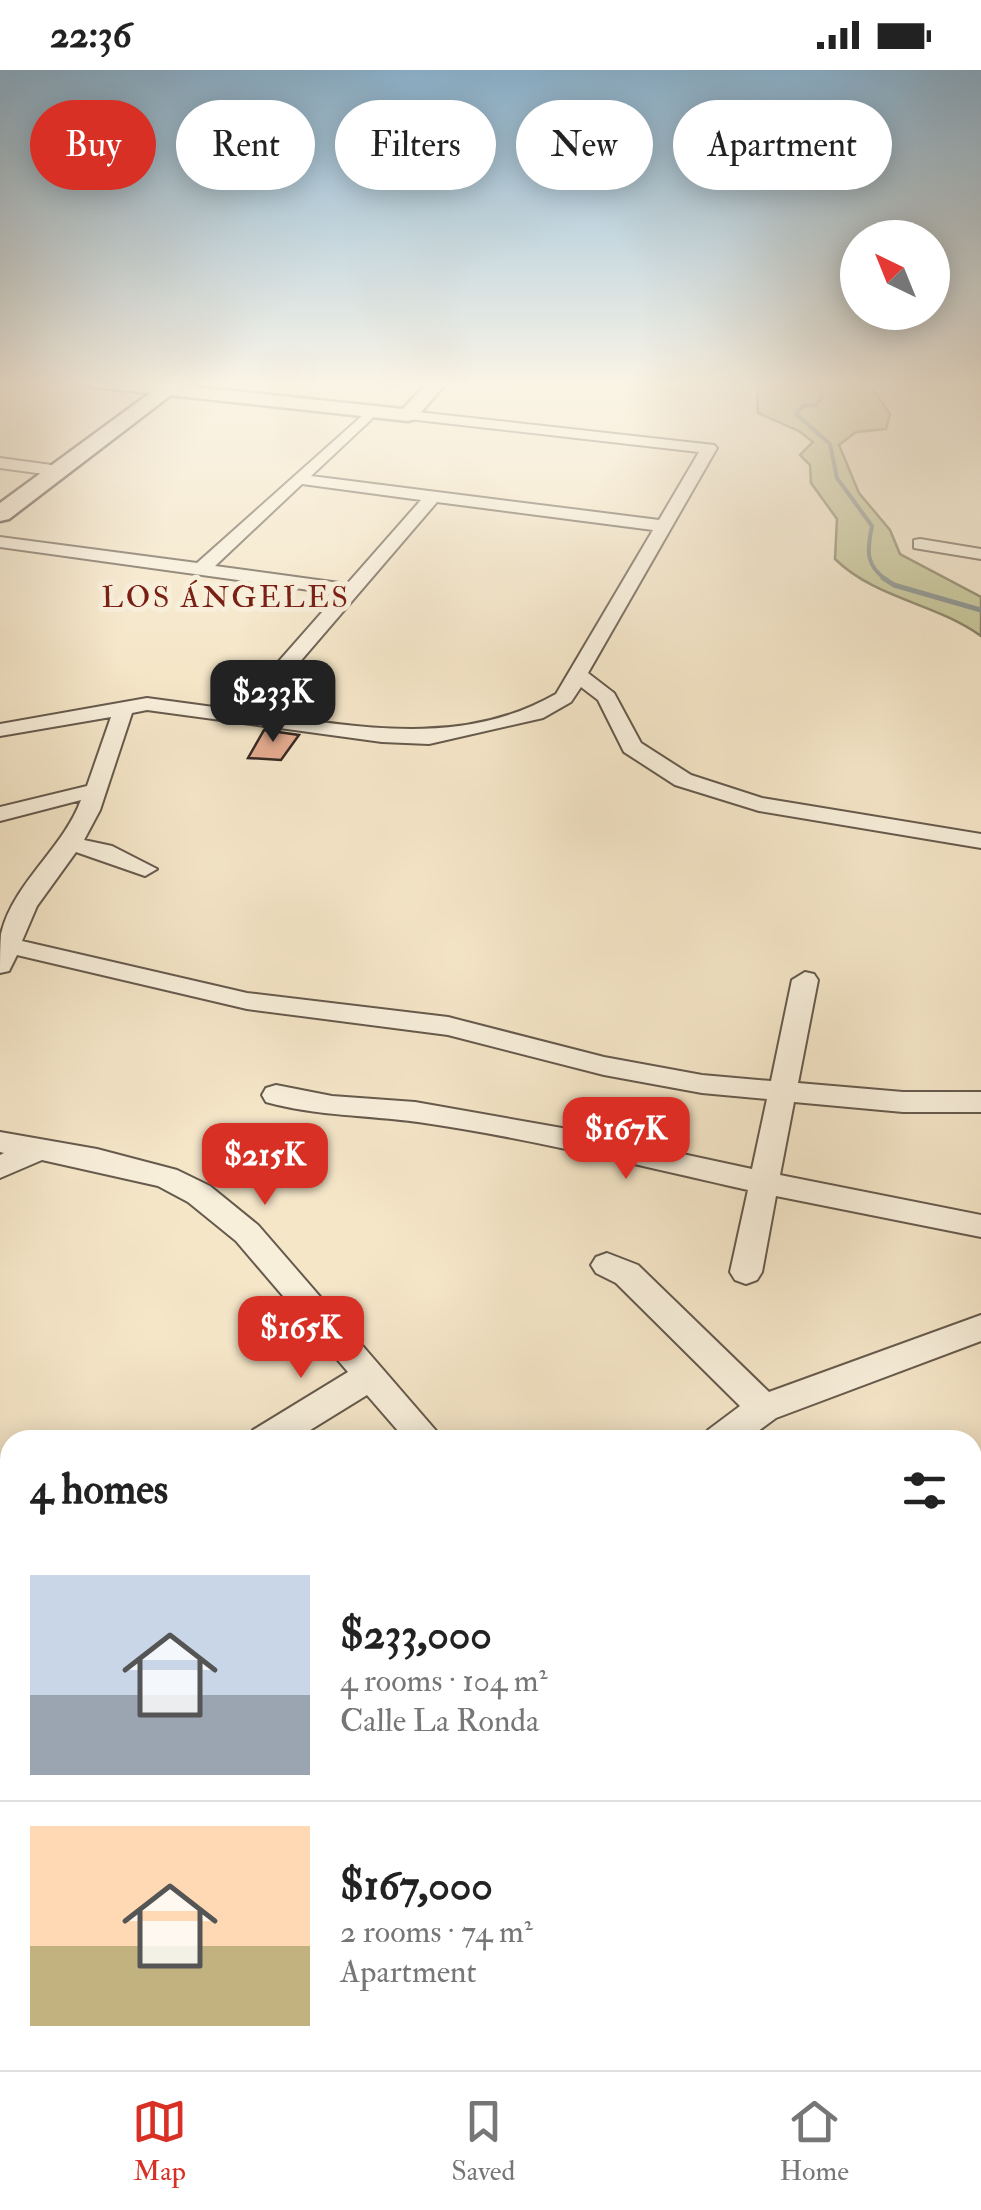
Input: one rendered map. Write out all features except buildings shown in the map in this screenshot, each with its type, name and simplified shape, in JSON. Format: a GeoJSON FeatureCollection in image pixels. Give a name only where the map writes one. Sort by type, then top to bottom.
{"type":"FeatureCollection","features":[{"type":"Feature","properties":{"kind":"main road"},"geometry":{"type":"LineString","coordinates":[[0,514],[52,475]]}},
{"type":"Feature","properties":{"kind":"street"},"geometry":{"type":"LineString","coordinates":[[202,569],[302,475]]}},
{"type":"Feature","properties":{"kind":"street"},"geometry":{"type":"LineString","coordinates":[[0,730],[122,707],[154,705],[382,736],[429,738],[536,714],[574,685],[693,475]]}},
{"type":"Feature","properties":{"kind":"street"},"geometry":{"type":"LineString","coordinates":[[298,479],[662,526]]}},
{"type":"Feature","properties":{"kind":"street"},"geometry":{"type":"LineString","coordinates":[[242,716],[432,497]]}},
{"type":"Feature","properties":{"kind":"street"},"geometry":{"type":"LineString","coordinates":[[0,542],[352,590]]}},
{"type":"Feature","properties":{"kind":"street"},"geometry":{"type":"LineString","coordinates":[[920,544],[981,554]]}},
{"type":"Feature","properties":{"kind":"street"},"geometry":{"type":"LineString","coordinates":[[574,685],[607,698],[632,746],[684,780],[758,804],[981,841]]}},
{"type":"Feature","properties":{"kind":"street"},"geometry":{"type":"LineString","coordinates":[[122,707],[120,725],[96,790],[70,844],[25,905],[5,956],[247,1001],[448,1026],[604,1066],[702,1084],[903,1102],[981,1102]]}},
{"type":"Feature","properties":{"kind":"street"},"geometry":{"type":"LineString","coordinates":[[0,814],[96,790]]}},
{"type":"Feature","properties":{"kind":"street"},"geometry":{"type":"LineString","coordinates":[[70,844],[104,851],[144,869]]}},
{"type":"Feature","properties":{"kind":"street"},"geometry":{"type":"LineString","coordinates":[[746,1272],[805,980]]}},
{"type":"Feature","properties":{"kind":"street"},"geometry":{"type":"LineString","coordinates":[[276,1096],[332,1106],[415,1112],[562,1138],[981,1226]]}},
{"type":"Feature","properties":{"kind":"street"},"geometry":{"type":"LineString","coordinates":[[0,1142],[97,1159],[167,1178],[199,1194],[247,1233],[419,1430]]}},
{"type":"Feature","properties":{"kind":"street"},"geometry":{"type":"LineString","coordinates":[[0,1167],[36,1150]]}},
{"type":"Feature","properties":{"kind":"street"},"geometry":{"type":"LineString","coordinates":[[607,1265],[627,1274],[764,1408]]}},
{"type":"Feature","properties":{"kind":"street"},"geometry":{"type":"LineString","coordinates":[[734,1430],[764,1408],[981,1328]]}},
{"type":"Feature","properties":{"kind":"street"},"geometry":{"type":"LineString","coordinates":[[281,1430],[370,1376]]}},
{"type":"Feature","properties":{"kind":"green space"},"geometry":{"type":"Polygon","coordinates":[[[811,475],[852,475],[859,493],[890,530],[900,554],[981,597],[981,636],[869,583],[835,559],[837,519],[811,483],[811,475]]]}},
{"type":"Feature","properties":{"kind":"waterway"},"geometry":{"type":"LineString","coordinates":[[836,475],[872,526],[871,563],[887,580]]}},
{"type":"Feature","properties":{"kind":"waterway"},"geometry":{"type":"LineString","coordinates":[[883,578],[894,585],[981,610]]}},
{"type":"Feature","properties":{"kind":"district","name":"LOS ÁNGELES"},"geometry":{"type":"Point","coordinates":[226,597]}}]}
